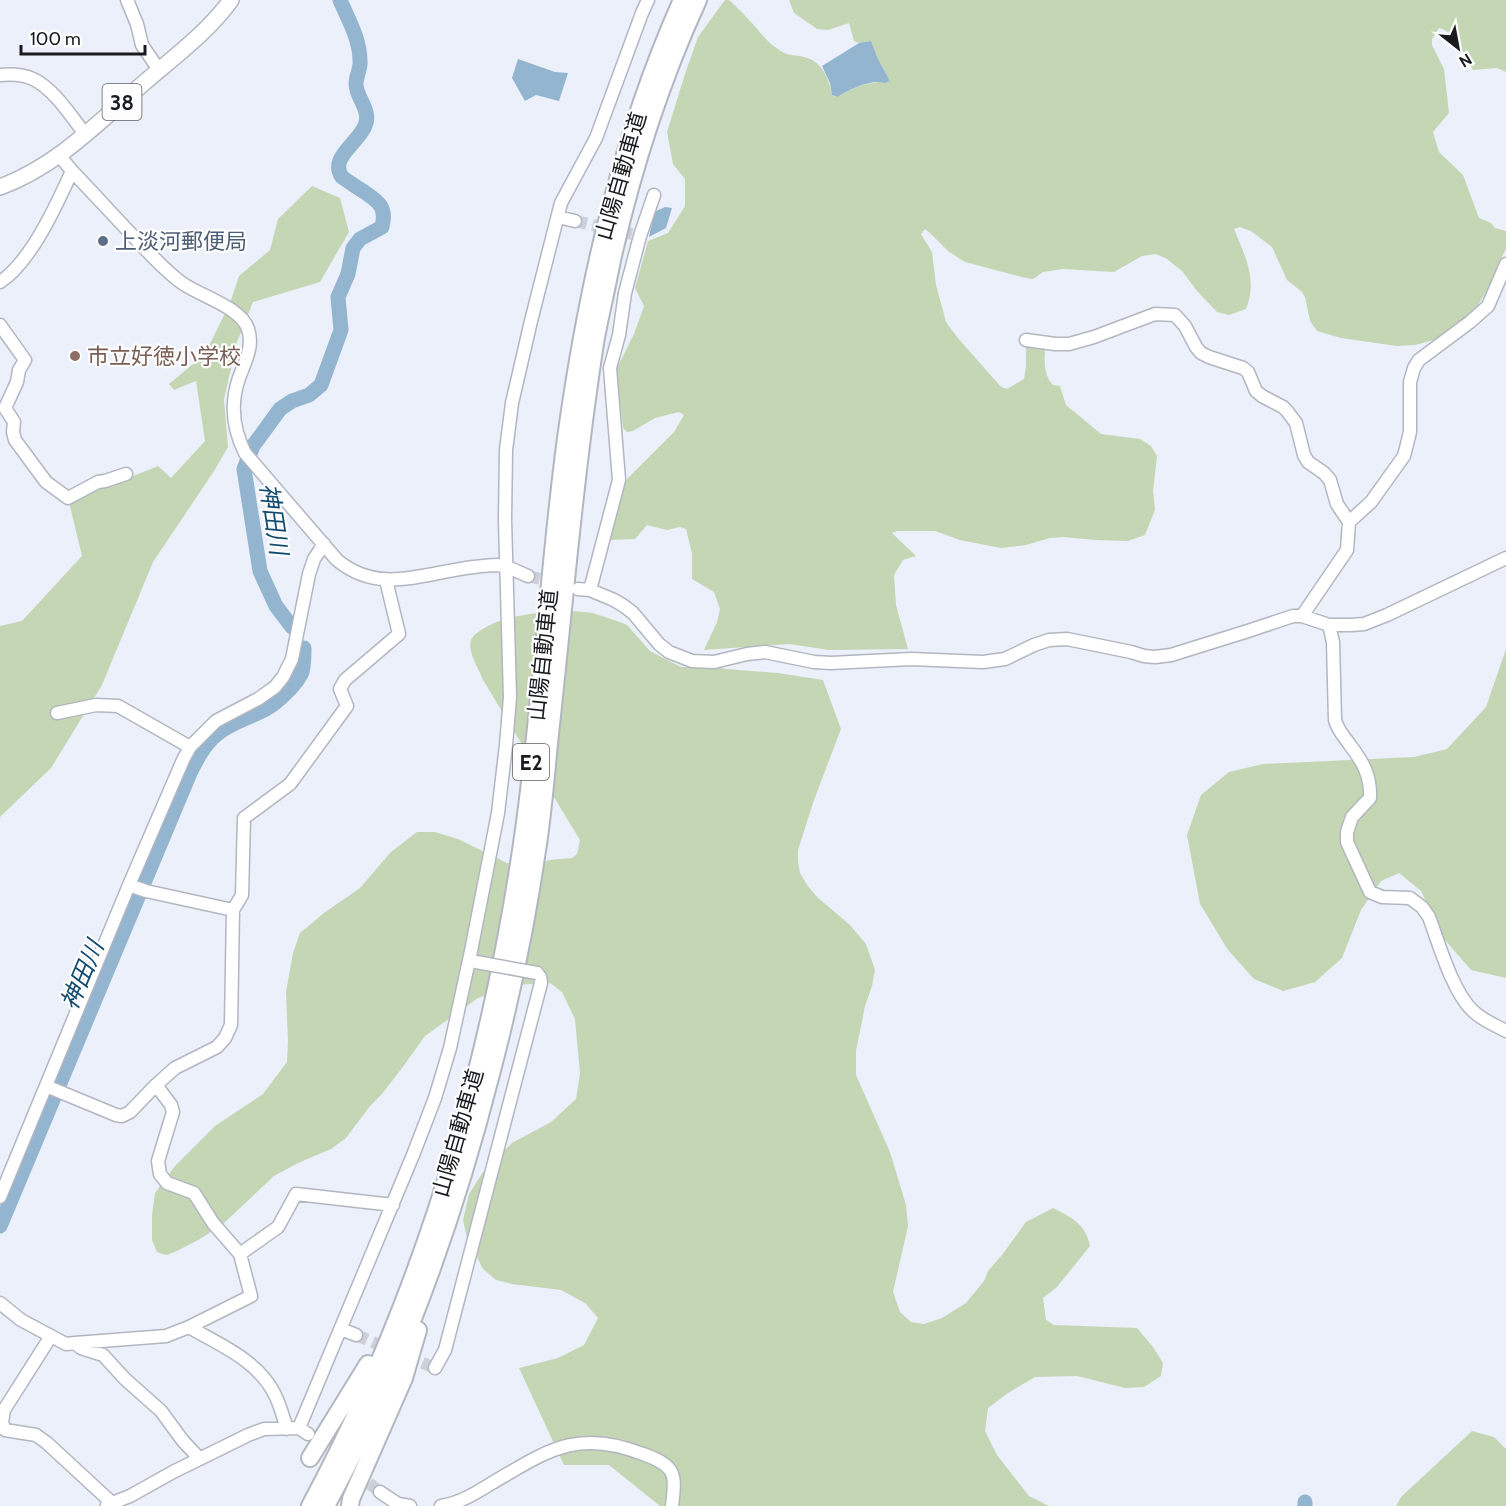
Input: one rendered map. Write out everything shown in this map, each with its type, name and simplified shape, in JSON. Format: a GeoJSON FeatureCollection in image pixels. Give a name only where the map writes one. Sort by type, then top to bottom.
{"type":"FeatureCollection","features":[{"type":"Feature","properties":{"kind":"highway","name":"山陽自動車道"},"geometry":{"type":"LineString","coordinates":[[310,1506],[376,1368],[420,1255],[450,1170],[493,1004],[522,842],[567,430],[595,268],[626,148],[652,72],[682,0]]}},
{"type":"Feature","properties":{"kind":"highway","name":"山陽自動車道"},"geometry":{"type":"LineString","coordinates":[[327,1506],[361,1437],[404,1340],[438,1248],[476,1134],[509,1007],[536,855],[583,432],[597,335],[622,219],[640,153],[666,77],[698,0]]}},
{"type":"Feature","properties":{"kind":"highway"},"geometry":{"type":"LineString","coordinates":[[350,1506],[404,1378],[464,1173]]}},
{"type":"Feature","properties":{"kind":"highway"},"geometry":{"type":"LineString","coordinates":[[310,1458],[373,1357],[420,1255]]}},
{"type":"Feature","properties":{"kind":"main road","name":"38"},"geometry":{"type":"LineString","coordinates":[[0,187],[59,155],[209,26],[231,0]]}},
{"type":"Feature","properties":{"kind":"street"},"geometry":{"type":"LineString","coordinates":[[127,0],[142,45],[159,70]]}},
{"type":"Feature","properties":{"kind":"street"},"geometry":{"type":"LineString","coordinates":[[298,1430],[393,1205],[435,1098],[472,962],[498,813],[510,697],[505,520],[506,450],[512,403],[561,203],[596,138],[648,0]]}},
{"type":"Feature","properties":{"kind":"street"},"geometry":{"type":"LineString","coordinates":[[0,75],[16,74],[32,79],[46,88],[84,134]]}},
{"type":"Feature","properties":{"kind":"street"},"geometry":{"type":"LineString","coordinates":[[59,155],[162,267],[183,284],[235,311],[248,327],[251,341],[238,380],[233,406],[234,424],[239,441],[244,453],[253,464],[337,560],[346,568],[363,576],[386,580],[402,580],[495,565],[507,567],[528,576]]}},
{"type":"Feature","properties":{"kind":"street"},"geometry":{"type":"LineString","coordinates":[[0,282],[24,258],[50,218],[72,171]]}},
{"type":"Feature","properties":{"kind":"street"},"geometry":{"type":"LineString","coordinates":[[654,195],[636,235],[619,336],[610,368],[619,480],[584,590],[614,600],[624,606],[669,652],[692,661],[705,663],[765,652],[814,662],[831,663],[911,659],[993,662],[1049,640],[1067,639],[1155,657],[1171,655],[1293,616],[1302,616],[1329,625],[1364,624],[1506,558]]}},
{"type":"Feature","properties":{"kind":"street"},"geometry":{"type":"LineString","coordinates":[[558,217],[575,221]]}},
{"type":"Feature","properties":{"kind":"street"},"geometry":{"type":"LineString","coordinates":[[1349,522],[1371,502],[1404,456],[1410,432],[1410,382],[1414,368],[1419,360],[1488,306],[1506,264]]}},
{"type":"Feature","properties":{"kind":"street"},"geometry":{"type":"LineString","coordinates":[[1026,340],[1069,344],[1155,314],[1175,315],[1202,353],[1244,368],[1256,391],[1287,411],[1296,423],[1304,455],[1308,462],[1330,480],[1337,504],[1349,522],[1347,550],[1302,616]]}},
{"type":"Feature","properties":{"kind":"street"},"geometry":{"type":"LineString","coordinates":[[0,325],[25,360],[19,370],[17,382],[6,408],[14,422],[15,440],[45,482],[68,498],[98,482],[105,482],[126,474]]}},
{"type":"Feature","properties":{"kind":"street"},"geometry":{"type":"LineString","coordinates":[[0,1197],[53,1089],[137,888],[166,797],[190,747],[216,721],[258,699],[275,687],[283,677],[292,659],[311,567],[324,544]]}},
{"type":"Feature","properties":{"kind":"street"},"geometry":{"type":"LineString","coordinates":[[53,1089],[122,1116],[130,1113],[156,1085],[176,1068],[218,1047],[225,1038],[231,1025],[233,910],[242,895],[244,818],[290,784],[347,706],[340,689],[345,680],[399,634],[386,580]]}},
{"type":"Feature","properties":{"kind":"street"},"geometry":{"type":"LineString","coordinates":[[1329,625],[1333,642],[1335,720],[1338,730],[1366,768],[1370,789],[1370,798],[1352,817],[1347,832],[1347,842],[1370,892],[1382,897],[1410,898],[1422,907],[1429,918],[1456,988],[1465,1003],[1475,1014],[1506,1030]]}},
{"type":"Feature","properties":{"kind":"street"},"geometry":{"type":"LineString","coordinates":[[57,713],[96,705],[118,706],[190,747]]}},
{"type":"Feature","properties":{"kind":"street"},"geometry":{"type":"LineString","coordinates":[[137,888],[233,910]]}},
{"type":"Feature","properties":{"kind":"street"},"geometry":{"type":"LineString","coordinates":[[435,1368],[445,1350],[541,983],[537,973],[472,962]]}},
{"type":"Feature","properties":{"kind":"street"},"geometry":{"type":"LineString","coordinates":[[0,1303],[21,1320],[66,1344],[165,1336],[189,1327],[251,1296],[240,1254],[213,1223],[194,1193],[167,1183],[160,1174],[158,1161],[173,1112],[171,1105],[156,1085]]}},
{"type":"Feature","properties":{"kind":"street"},"geometry":{"type":"LineString","coordinates":[[240,1254],[278,1227],[296,1194],[393,1205]]}},
{"type":"Feature","properties":{"kind":"street"},"geometry":{"type":"LineString","coordinates":[[189,1327],[247,1361],[261,1375],[298,1430]]}},
{"type":"Feature","properties":{"kind":"street"},"geometry":{"type":"LineString","coordinates":[[341,1329],[356,1335]]}},
{"type":"Feature","properties":{"kind":"street"},"geometry":{"type":"LineString","coordinates":[[51,1336],[4,1410],[5,1430],[36,1435],[47,1443],[109,1505],[256,1432],[264,1429],[298,1430]]}},
{"type":"Feature","properties":{"kind":"street"},"geometry":{"type":"LineString","coordinates":[[75,1343],[81,1348],[103,1355],[125,1379],[161,1411],[183,1441],[200,1459]]}},
{"type":"Feature","properties":{"kind":"street"},"geometry":{"type":"LineString","coordinates":[[441,1506],[467,1498],[541,1455],[563,1446],[586,1442],[611,1443],[627,1447],[666,1464],[674,1478],[672,1506]]}},
{"type":"Feature","properties":{"kind":"street"},"geometry":{"type":"LineString","coordinates":[[380,1492],[406,1506]]}},
{"type":"Feature","properties":{"kind":"green space"},"geometry":{"type":"Polygon","coordinates":[[[725,0],[729,0],[737,7],[773,46],[785,53],[816,62],[827,77],[832,95],[838,97],[863,85],[890,81],[871,41],[859,43],[854,41],[849,23],[828,30],[817,29],[794,13],[789,0],[1506,0],[1506,72],[1497,68],[1473,70],[1459,45],[1450,34],[1439,28],[1432,39],[1432,45],[1444,69],[1449,113],[1433,132],[1439,152],[1463,175],[1479,218],[1491,223],[1495,228],[1506,231],[1506,249],[1491,284],[1467,320],[1441,338],[1415,345],[1397,346],[1341,338],[1317,331],[1310,321],[1305,297],[1287,280],[1272,247],[1251,231],[1240,227],[1234,229],[1249,268],[1251,288],[1246,309],[1229,315],[1217,312],[1182,271],[1167,259],[1156,254],[1142,256],[1114,272],[1063,269],[1043,272],[1033,279],[965,262],[948,251],[925,229],[921,234],[932,252],[936,285],[946,322],[1001,387],[1007,389],[1024,379],[1026,347],[1039,346],[1045,350],[1046,373],[1053,385],[1060,386],[1066,405],[1101,434],[1140,439],[1151,446],[1157,456],[1153,491],[1155,510],[1145,535],[1128,541],[1050,538],[1026,545],[1001,548],[960,540],[935,531],[897,531],[892,533],[916,556],[903,560],[894,575],[896,605],[908,649],[829,650],[789,644],[704,650],[717,622],[720,609],[714,592],[692,579],[692,553],[686,529],[680,527],[667,530],[647,525],[635,539],[610,540],[623,483],[674,432],[684,415],[679,412],[655,418],[627,432],[623,428],[616,370],[634,334],[644,306],[635,288],[648,241],[668,233],[685,206],[685,179],[673,164],[667,132],[698,37],[725,0]]]}},
{"type":"Feature","properties":{"kind":"green space"},"geometry":{"type":"Polygon","coordinates":[[[312,186],[340,198],[349,232],[320,282],[253,302],[237,342],[224,399],[228,447],[153,562],[102,685],[51,768],[0,817],[0,626],[22,621],[82,556],[69,502],[158,466],[171,478],[205,441],[196,381],[174,390],[169,384],[205,354],[230,303],[239,276],[270,250],[278,219],[312,186]]]}},
{"type":"Feature","properties":{"kind":"green space"},"geometry":{"type":"Polygon","coordinates":[[[563,610],[593,613],[627,625],[650,651],[681,667],[714,667],[823,680],[841,729],[814,800],[798,850],[798,862],[800,873],[807,885],[817,897],[850,925],[866,944],[875,970],[856,1051],[856,1075],[890,1152],[906,1205],[908,1226],[893,1292],[900,1312],[911,1322],[924,1324],[942,1318],[966,1303],[1026,1222],[1053,1208],[1082,1227],[1090,1246],[1057,1287],[1043,1298],[1046,1320],[1054,1325],[1137,1328],[1163,1363],[1161,1376],[1144,1387],[1125,1388],[1077,1376],[1035,1377],[988,1408],[985,1431],[997,1455],[1029,1496],[1049,1506],[660,1506],[609,1465],[564,1465],[519,1368],[558,1358],[584,1345],[598,1318],[585,1303],[561,1290],[496,1280],[483,1269],[467,1238],[463,1220],[469,1194],[483,1172],[512,1143],[551,1122],[576,1099],[580,1073],[575,1019],[562,992],[550,983],[516,985],[478,998],[425,1036],[346,1138],[331,1149],[274,1176],[223,1224],[200,1239],[166,1255],[157,1252],[152,1240],[155,1193],[175,1166],[215,1126],[263,1094],[287,1062],[286,992],[293,953],[300,933],[360,888],[391,852],[417,832],[435,832],[458,839],[507,863],[524,865],[572,858],[577,854],[580,840],[483,680],[472,655],[470,644],[477,633],[500,621],[563,610]]]}},
{"type":"Feature","properties":{"kind":"green space"},"geometry":{"type":"Polygon","coordinates":[[[1506,649],[1506,978],[1471,970],[1444,939],[1421,891],[1399,873],[1381,881],[1361,910],[1342,958],[1315,982],[1283,991],[1254,979],[1228,950],[1200,904],[1187,835],[1201,795],[1229,772],[1263,764],[1414,757],[1447,749],[1486,707],[1506,649]]]}},
{"type":"Feature","properties":{"kind":"green space"},"geometry":{"type":"Polygon","coordinates":[[[1472,1431],[1494,1437],[1506,1449],[1506,1506],[1396,1506],[1401,1497],[1472,1431]]]}},
{"type":"Feature","properties":{"kind":"water"},"geometry":{"type":"Polygon","coordinates":[[[871,41],[890,81],[861,86],[838,97],[832,95],[830,83],[822,66],[859,43],[871,41]]]}},
{"type":"Feature","properties":{"kind":"water"},"geometry":{"type":"Polygon","coordinates":[[[518,59],[555,72],[568,73],[559,101],[536,95],[525,101],[512,78],[518,59]]]}},
{"type":"Feature","properties":{"kind":"water"},"geometry":{"type":"Polygon","coordinates":[[[665,207],[672,208],[666,228],[649,237],[654,212],[665,207]]]}},
{"type":"Feature","properties":{"kind":"waterway","name":"神田川"},"geometry":{"type":"LineString","coordinates":[[292,627],[276,606],[260,571],[244,469],[253,446],[280,409],[292,401],[309,395],[321,385],[341,330],[338,297],[348,274],[353,248],[360,239],[382,227],[383,214],[377,202],[342,177],[339,170],[342,156],[363,130],[367,118],[356,84],[360,64],[358,45],[340,0]]}},
{"type":"Feature","properties":{"kind":"waterway","name":"神田川"},"geometry":{"type":"LineString","coordinates":[[0,1226],[195,763],[201,752],[216,735],[234,723],[266,709],[287,692],[302,672],[304,648]]}},
{"type":"Feature","properties":{"kind":"tunnel"},"geometry":{"type":"LineString","coordinates":[[575,221],[632,234]]}},
{"type":"Feature","properties":{"kind":"tunnel"},"geometry":{"type":"LineString","coordinates":[[528,576],[556,583]]}},
{"type":"Feature","properties":{"kind":"tunnel"},"geometry":{"type":"LineString","coordinates":[[356,1335],[435,1368]]}},
{"type":"Feature","properties":{"kind":"tunnel"},"geometry":{"type":"LineString","coordinates":[[355,1472],[380,1492]]}},
{"type":"Feature","properties":{"kind":"place","name":"上淡河郵便局"},"geometry":{"type":"Point","coordinates":[103,241]}},
{"type":"Feature","properties":{"kind":"place","name":"市立好徳小学校"},"geometry":{"type":"Point","coordinates":[75,356]}}]}
